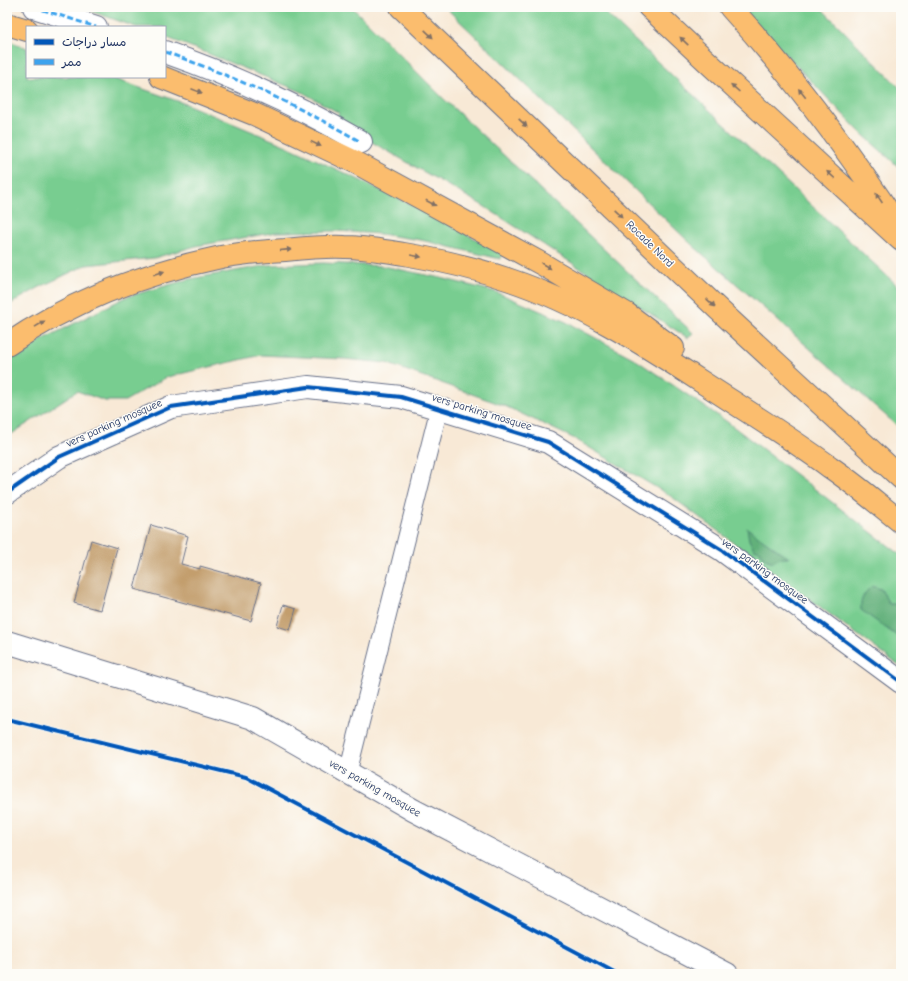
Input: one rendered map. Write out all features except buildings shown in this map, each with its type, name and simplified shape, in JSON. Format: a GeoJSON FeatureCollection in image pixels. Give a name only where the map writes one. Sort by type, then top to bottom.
{"type":"FeatureCollection","features":[{"type":"Feature","properties":{"kind":"highway","name":"Rocade Nord"},"geometry":{"type":"LineString","coordinates":[[401,7],[718,309],[901,478]]}},
{"type":"Feature","properties":{"kind":"highway"},"geometry":{"type":"LineString","coordinates":[[649,7],[718,73],[901,240]]}},
{"type":"Feature","properties":{"kind":"highway"},"geometry":{"type":"LineString","coordinates":[[730,7],[791,79],[835,136],[901,230]]}},
{"type":"Feature","properties":{"kind":"highway"},"geometry":{"type":"LineString","coordinates":[[7,24],[26,30]]}},
{"type":"Feature","properties":{"kind":"highway"},"geometry":{"type":"LineString","coordinates":[[164,78],[254,114],[348,159],[542,264],[627,314],[714,378],[774,428]]}},
{"type":"Feature","properties":{"kind":"highway"},"geometry":{"type":"LineString","coordinates":[[7,345],[47,320],[118,286],[175,268],[223,256],[338,247],[377,250],[464,266],[511,280],[556,298],[612,326],[667,359],[774,428],[832,468],[901,522]]}},
{"type":"Feature","properties":{"kind":"street"},"geometry":{"type":"LineString","coordinates":[[34,7],[93,26]]}},
{"type":"Feature","properties":{"kind":"street"},"geometry":{"type":"LineString","coordinates":[[166,52],[270,94],[362,142]]}},
{"type":"Feature","properties":{"kind":"street","name":"vers parking mosquee"},"geometry":{"type":"LineString","coordinates":[[7,493],[59,457],[171,407],[308,387],[401,397],[548,442],[722,550],[901,682]]}},
{"type":"Feature","properties":{"kind":"street","name":"vers parking mosquee"},"geometry":{"type":"LineString","coordinates":[[7,642],[253,718],[413,810],[727,974]]}},
{"type":"Feature","properties":{"kind":"lane"},"geometry":{"type":"LineString","coordinates":[[348,772],[440,409]]}},
{"type":"Feature","properties":{"kind":"green space"},"geometry":{"type":"Polygon","coordinates":[[[79,7],[352,7],[445,100],[693,333],[688,338],[482,205],[363,137],[335,118],[339,113],[302,92],[166,37],[166,26],[133,26],[79,7]]]}},
{"type":"Feature","properties":{"kind":"green space"},"geometry":{"type":"Polygon","coordinates":[[[445,7],[599,7],[901,289],[901,429],[690,243],[445,7]]]}},
{"type":"Feature","properties":{"kind":"green space"},"geometry":{"type":"Polygon","coordinates":[[[740,7],[820,7],[901,89],[901,169],[860,132],[740,7]]]}},
{"type":"Feature","properties":{"kind":"green space"},"geometry":{"type":"Polygon","coordinates":[[[7,40],[26,48],[26,78],[112,78],[186,104],[287,146],[421,209],[503,254],[500,259],[421,240],[380,234],[337,231],[277,232],[196,246],[154,258],[86,265],[38,288],[7,306],[7,40]]]}},
{"type":"Feature","properties":{"kind":"green space"},"geometry":{"type":"Polygon","coordinates":[[[323,263],[383,266],[441,278],[496,292],[566,322],[633,358],[726,421],[901,555],[901,667],[672,497],[575,439],[505,406],[386,363],[344,359],[261,355],[167,377],[125,401],[105,401],[77,391],[7,437],[7,362],[26,348],[126,297],[190,279],[269,265],[323,263]]]}},
{"type":"Feature","properties":{"kind":"green space"},"geometry":{"type":"Polygon","coordinates":[[[747,528],[789,558],[780,558],[773,562],[765,559],[760,551],[754,549],[749,540],[747,528]]]}},
{"type":"Feature","properties":{"kind":"green space"},"geometry":{"type":"Polygon","coordinates":[[[872,586],[881,589],[889,604],[901,604],[901,639],[861,610],[863,596],[872,586]]]}},
{"type":"Feature","properties":{"kind":"marked path"},"geometry":{"type":"LineString","coordinates":[[34,7],[93,26]]}},
{"type":"Feature","properties":{"kind":"marked path"},"geometry":{"type":"LineString","coordinates":[[166,52],[216,71],[265,92],[314,116],[361,142]]}},
{"type":"Feature","properties":{"kind":"cycle path"},"geometry":{"type":"LineString","coordinates":[[7,493],[59,457],[171,407],[308,387],[401,397],[548,442],[722,550],[901,682]]}},
{"type":"Feature","properties":{"kind":"cycle path"},"geometry":{"type":"LineString","coordinates":[[7,719],[246,777],[618,974]]}}]}
